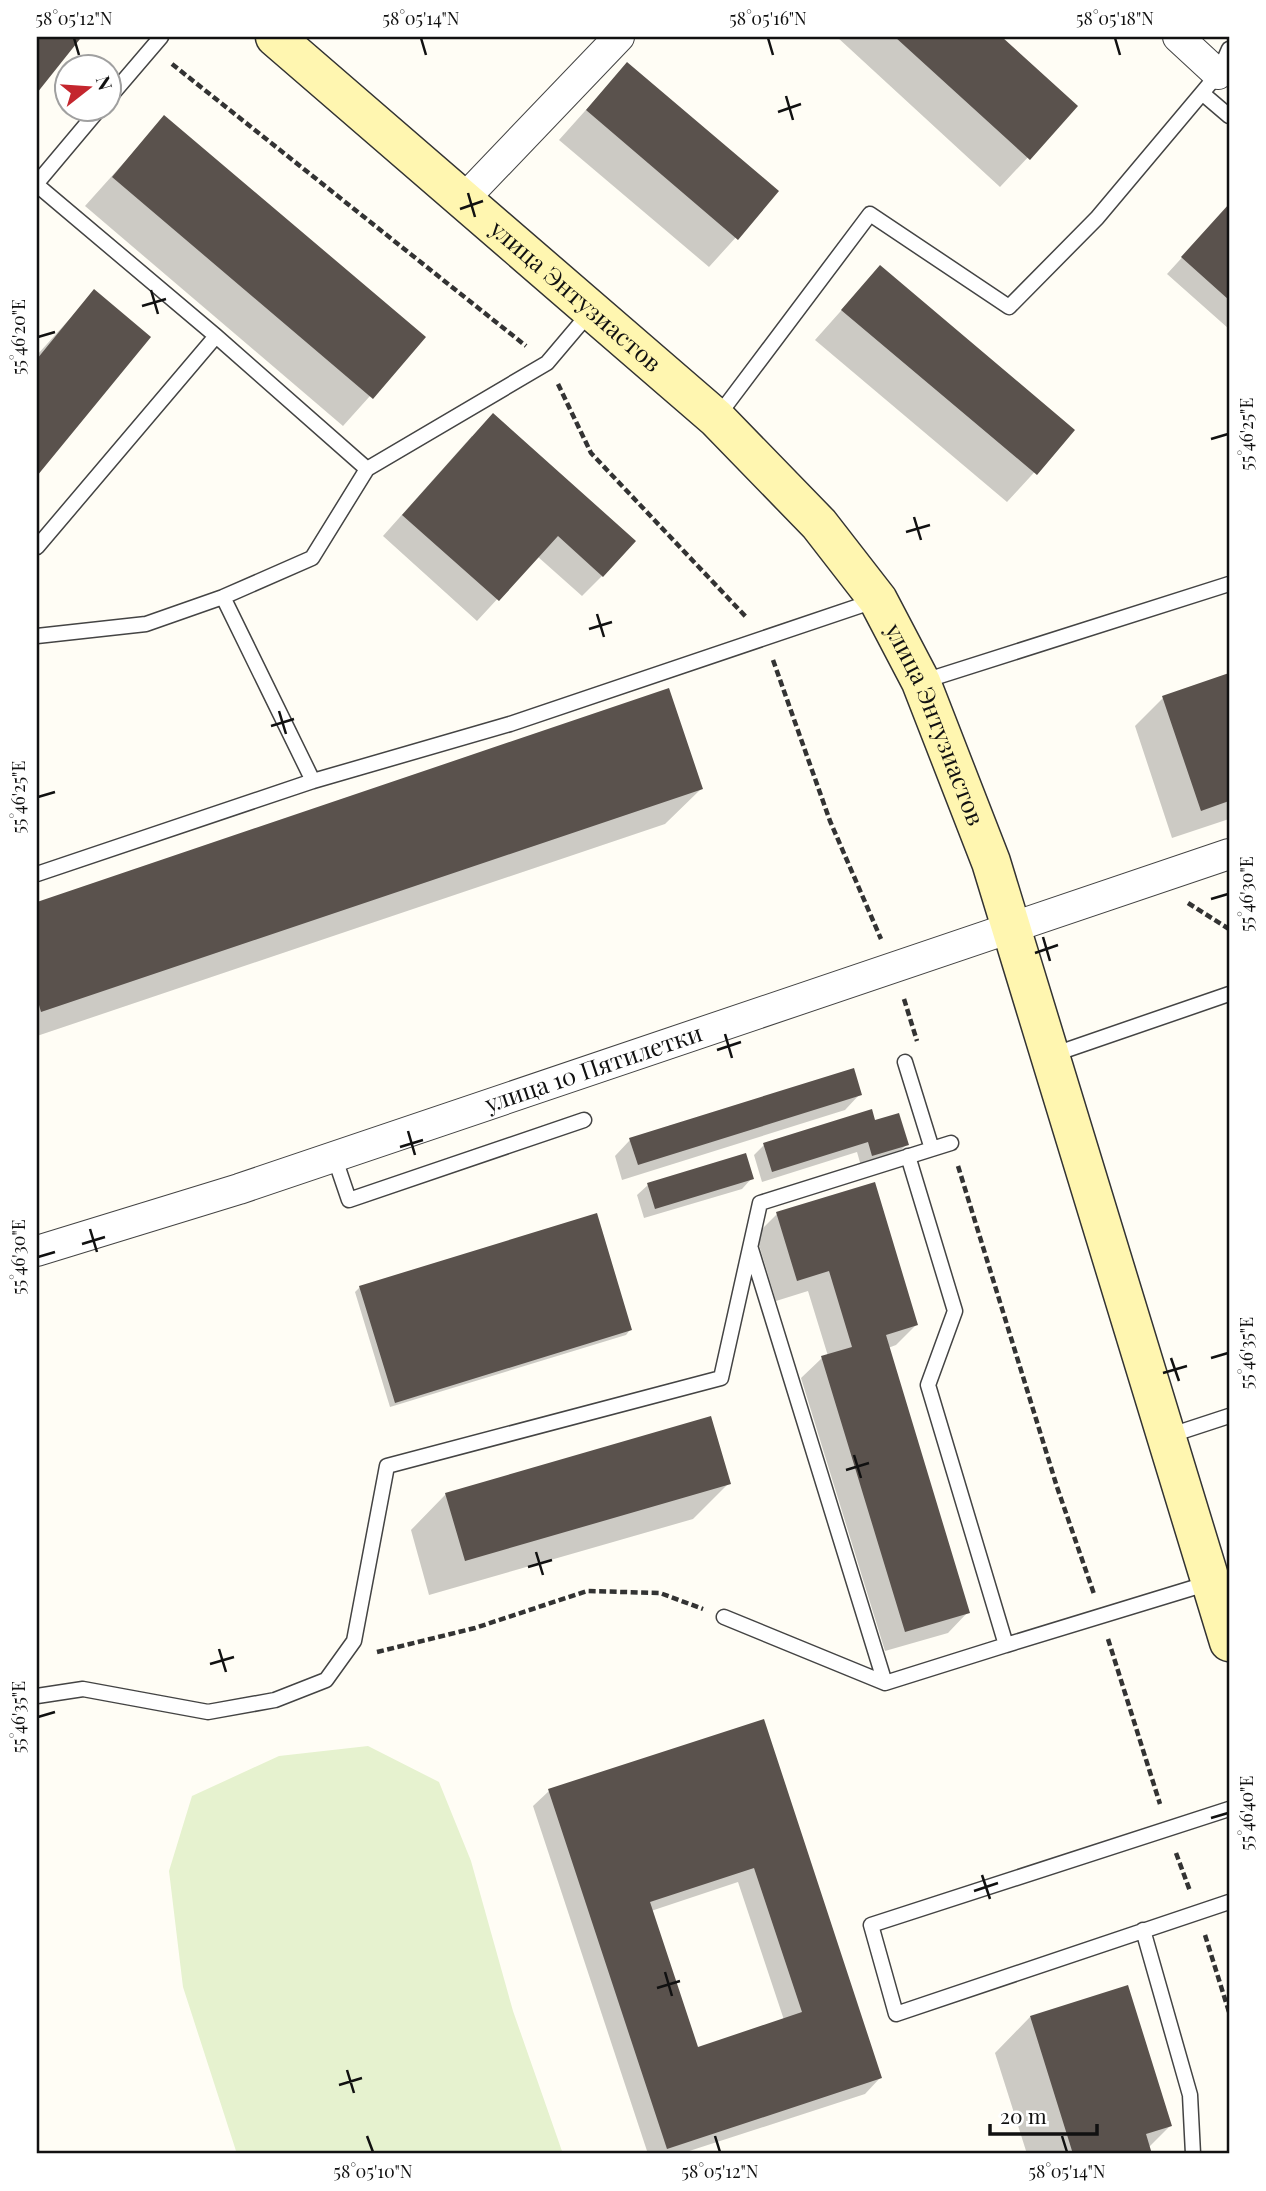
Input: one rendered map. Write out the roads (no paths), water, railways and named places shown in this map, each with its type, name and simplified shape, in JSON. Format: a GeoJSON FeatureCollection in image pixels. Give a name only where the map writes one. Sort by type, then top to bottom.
{"type":"FeatureCollection","features":[{"type":"Feature","properties":{"kind":"street","name":"улица Энтузиастов"},"geometry":{"type":"LineString","coordinates":[[275,37],[716,418],[819,524],[878,600],[921,682],[953,761],[1011,926],[1229,1642]]}},
{"type":"Feature","properties":{"kind":"street"},"geometry":{"type":"LineString","coordinates":[[464,199],[619,37]]}},
{"type":"Feature","properties":{"kind":"street"},"geometry":{"type":"LineString","coordinates":[[1178,37],[1216,72]]}},
{"type":"Feature","properties":{"kind":"street","name":"улица 10 Пятилетки"},"geometry":{"type":"LineString","coordinates":[[37,1251],[334,1156],[1229,854]]}},
{"type":"Feature","properties":{"kind":"lane"},"geometry":{"type":"LineString","coordinates":[[122,82],[156,42]]}},
{"type":"Feature","properties":{"kind":"lane"},"geometry":{"type":"LineString","coordinates":[[1216,72],[1229,116]]}},
{"type":"Feature","properties":{"kind":"lane"},"geometry":{"type":"LineString","coordinates":[[716,418],[870,214],[1009,307],[1097,218],[1216,72]]}},
{"type":"Feature","properties":{"kind":"lane"},"geometry":{"type":"LineString","coordinates":[[88,122],[37,184],[367,469]]}},
{"type":"Feature","properties":{"kind":"lane"},"geometry":{"type":"LineString","coordinates":[[37,636],[146,624],[223,597],[312,558],[367,469],[547,363],[592,310]]}},
{"type":"Feature","properties":{"kind":"lane"},"geometry":{"type":"LineString","coordinates":[[37,547],[216,336]]}},
{"type":"Feature","properties":{"kind":"lane"},"geometry":{"type":"LineString","coordinates":[[921,682],[1229,584]]}},
{"type":"Feature","properties":{"kind":"lane"},"geometry":{"type":"LineString","coordinates":[[223,597],[313,781]]}},
{"type":"Feature","properties":{"kind":"lane"},"geometry":{"type":"LineString","coordinates":[[37,874],[313,781],[510,724],[878,600]]}},
{"type":"Feature","properties":{"kind":"lane"},"geometry":{"type":"LineString","coordinates":[[1051,1056],[1229,994]]}},
{"type":"Feature","properties":{"kind":"lane"},"geometry":{"type":"LineString","coordinates":[[905,1062],[932,1149]]}},
{"type":"Feature","properties":{"kind":"lane"},"geometry":{"type":"LineString","coordinates":[[334,1156],[349,1200],[584,1120]]}},
{"type":"Feature","properties":{"kind":"lane"},"geometry":{"type":"LineString","coordinates":[[37,1696],[83,1689],[208,1712],[275,1700],[326,1680],[354,1641],[387,1466],[721,1378],[760,1203],[951,1143]]}},
{"type":"Feature","properties":{"kind":"lane"},"geometry":{"type":"LineString","coordinates":[[908,1156],[955,1311],[928,1385],[1006,1645]]}},
{"type":"Feature","properties":{"kind":"lane"},"geometry":{"type":"LineString","coordinates":[[750,1248],[885,1683]]}},
{"type":"Feature","properties":{"kind":"lane"},"geometry":{"type":"LineString","coordinates":[[1168,1436],[1229,1416]]}},
{"type":"Feature","properties":{"kind":"lane"},"geometry":{"type":"LineString","coordinates":[[724,1617],[885,1683],[1211,1582]]}},
{"type":"Feature","properties":{"kind":"lane"},"geometry":{"type":"LineString","coordinates":[[1229,1809],[871,1925],[896,2014],[1229,1902]]}},
{"type":"Feature","properties":{"kind":"lane"},"geometry":{"type":"LineString","coordinates":[[1143,1930],[1190,2095],[1193,2154]]}}]}
